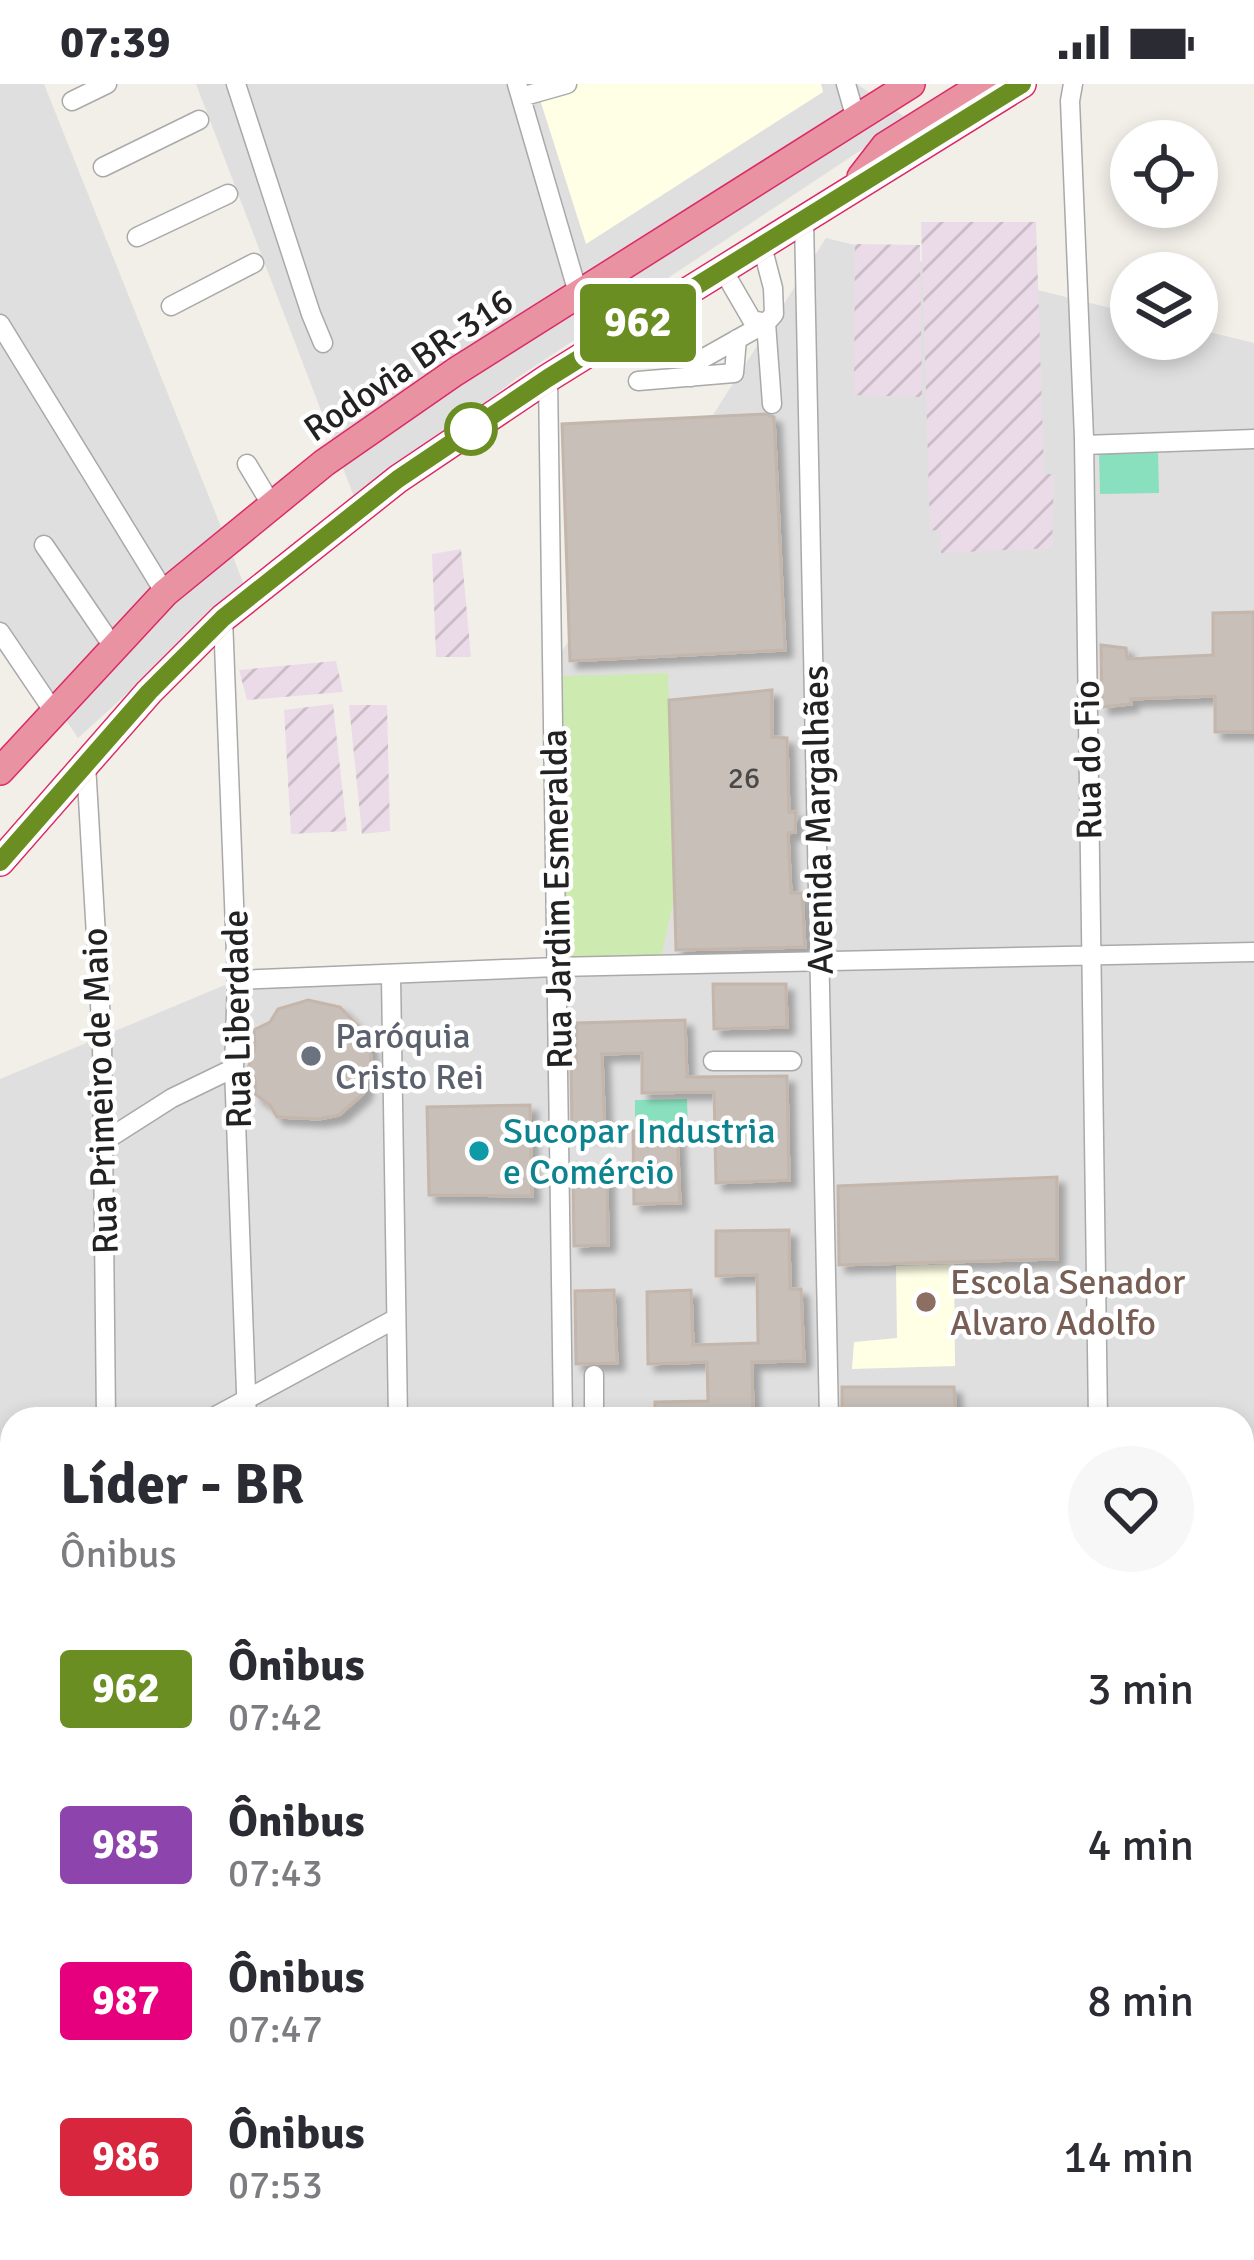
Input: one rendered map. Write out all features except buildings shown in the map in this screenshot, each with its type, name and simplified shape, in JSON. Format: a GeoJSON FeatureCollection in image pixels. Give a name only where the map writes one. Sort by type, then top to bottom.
{"type":"FeatureCollection","features":[{"type":"Feature","properties":{"kind":"highway","name":"Rodovia BR-316"},"geometry":{"type":"LineString","coordinates":[[0,771],[165,593],[271,504],[455,372],[911,84]]}},
{"type":"Feature","properties":{"kind":"highway"},"geometry":{"type":"LineString","coordinates":[[847,194],[885,146],[984,84]]}},
{"type":"Feature","properties":{"kind":"highway"},"geometry":{"type":"LineString","coordinates":[[0,862],[149,692],[223,618],[398,479],[548,378],[1022,84]]}},
{"type":"Feature","properties":{"kind":"street"},"geometry":{"type":"LineString","coordinates":[[72,101],[107,84]]}},
{"type":"Feature","properties":{"kind":"street"},"geometry":{"type":"LineString","coordinates":[[236,84],[323,343]]}},
{"type":"Feature","properties":{"kind":"street"},"geometry":{"type":"LineString","coordinates":[[568,84],[519,90],[578,293]]}},
{"type":"Feature","properties":{"kind":"street"},"geometry":{"type":"LineString","coordinates":[[846,84],[856,118]]}},
{"type":"Feature","properties":{"kind":"street","name":"Rua do Fio"},"geometry":{"type":"LineString","coordinates":[[1069,90],[1084,445],[1098,1407]]}},
{"type":"Feature","properties":{"kind":"street"},"geometry":{"type":"LineString","coordinates":[[104,167],[200,120]]}},
{"type":"Feature","properties":{"kind":"street"},"geometry":{"type":"LineString","coordinates":[[137,237],[228,194]]}},
{"type":"Feature","properties":{"kind":"street","name":"Avenida Margalhães"},"geometry":{"type":"LineString","coordinates":[[804,220],[829,1407]]}},
{"type":"Feature","properties":{"kind":"street"},"geometry":{"type":"LineString","coordinates":[[638,380],[734,373],[737,339],[774,314],[773,287],[762,246]]}},
{"type":"Feature","properties":{"kind":"street"},"geometry":{"type":"LineString","coordinates":[[171,307],[254,263]]}},
{"type":"Feature","properties":{"kind":"street"},"geometry":{"type":"LineString","coordinates":[[723,270],[752,320],[766,323]]}},
{"type":"Feature","properties":{"kind":"street"},"geometry":{"type":"LineString","coordinates":[[766,323],[772,404]]}},
{"type":"Feature","properties":{"kind":"street"},"geometry":{"type":"LineString","coordinates":[[0,324],[165,593]]}},
{"type":"Feature","properties":{"kind":"street","name":"Rua Jardim Esmeralda"},"geometry":{"type":"LineString","coordinates":[[548,378],[563,1407]]}},
{"type":"Feature","properties":{"kind":"street"},"geometry":{"type":"LineString","coordinates":[[1084,445],[1254,439]]}},
{"type":"Feature","properties":{"kind":"street"},"geometry":{"type":"LineString","coordinates":[[247,464],[271,504]]}},
{"type":"Feature","properties":{"kind":"street"},"geometry":{"type":"LineString","coordinates":[[44,545],[114,649]]}},
{"type":"Feature","properties":{"kind":"street","name":"Rua Liberdade"},"geometry":{"type":"LineString","coordinates":[[223,618],[246,1407]]}},
{"type":"Feature","properties":{"kind":"street"},"geometry":{"type":"LineString","coordinates":[[0,632],[54,712]]}},
{"type":"Feature","properties":{"kind":"street","name":"Rua Primeiro de Maio"},"geometry":{"type":"LineString","coordinates":[[86,764],[102,1039],[106,1407]]}},
{"type":"Feature","properties":{"kind":"street"},"geometry":{"type":"LineString","coordinates":[[237,980],[556,967],[1254,952]]}},
{"type":"Feature","properties":{"kind":"street"},"geometry":{"type":"LineString","coordinates":[[391,976],[398,1407]]}},
{"type":"Feature","properties":{"kind":"street"},"geometry":{"type":"LineString","coordinates":[[713,1061],[792,1060]]}},
{"type":"Feature","properties":{"kind":"street"},"geometry":{"type":"LineString","coordinates":[[103,1142],[172,1098],[234,1068]]}},
{"type":"Feature","properties":{"kind":"street"},"geometry":{"type":"LineString","coordinates":[[251,1407],[395,1318]]}},
{"type":"Feature","properties":{"kind":"street"},"geometry":{"type":"LineString","coordinates":[[594,1375],[594,1407]]}},
{"type":"Feature","properties":{"kind":"shaded area"},"geometry":{"type":"Polygon","coordinates":[[[0,84],[44,84],[245,587],[78,738],[0,621],[0,84]]]}},
{"type":"Feature","properties":{"kind":"shaded area"},"geometry":{"type":"Polygon","coordinates":[[[196,84],[857,84],[908,119],[517,378],[356,502],[196,84]]]}},
{"type":"Feature","properties":{"kind":"shaded area"},"geometry":{"type":"Polygon","coordinates":[[[535,84],[821,84],[823,92],[586,244],[535,84]]]}},
{"type":"Feature","properties":{"kind":"shaded area"},"geometry":{"type":"Polygon","coordinates":[[[921,222],[1036,222],[1044,473],[1054,475],[1052,548],[941,553],[941,531],[930,530],[921,222]]]}},
{"type":"Feature","properties":{"kind":"shaded area"},"geometry":{"type":"Polygon","coordinates":[[[826,238],[1110,308],[1110,360],[1218,360],[1218,334],[1254,343],[1254,1407],[0,1407],[0,1079],[237,980],[556,967],[552,667],[826,238]]]}},
{"type":"Feature","properties":{"kind":"shaded area"},"geometry":{"type":"Polygon","coordinates":[[[855,244],[920,245],[922,397],[854,395],[855,244]]]}},
{"type":"Feature","properties":{"kind":"shaded area"},"geometry":{"type":"Polygon","coordinates":[[[461,549],[471,657],[436,657],[432,554],[461,549]]]}},
{"type":"Feature","properties":{"kind":"shaded area"},"geometry":{"type":"Polygon","coordinates":[[[336,661],[343,692],[247,700],[239,670],[336,661]]]}},
{"type":"Feature","properties":{"kind":"shaded area"},"geometry":{"type":"Polygon","coordinates":[[[333,704],[347,831],[291,834],[284,710],[333,704]]]}},
{"type":"Feature","properties":{"kind":"shaded area"},"geometry":{"type":"Polygon","coordinates":[[[349,705],[387,705],[390,831],[362,834],[349,705]]]}},
{"type":"Feature","properties":{"kind":"shaded area","name":"Escola Senador Alvaro Adolfo"},"geometry":{"type":"Polygon","coordinates":[[[954,1264],[955,1366],[852,1369],[854,1342],[897,1338],[896,1266],[954,1264]]]}},
{"type":"Feature","properties":{"kind":"green space"},"geometry":{"type":"Polygon","coordinates":[[[1158,450],[1159,493],[1100,494],[1099,452],[1158,450]]]}},
{"type":"Feature","properties":{"kind":"green space"},"geometry":{"type":"Polygon","coordinates":[[[668,673],[675,895],[661,957],[565,960],[562,676],[668,673]]]}},
{"type":"Feature","properties":{"kind":"green space"},"geometry":{"type":"Polygon","coordinates":[[[687,1099],[688,1128],[635,1129],[635,1100],[687,1099]]]}},
{"type":"Feature","properties":{"kind":"bus line","name":"962"},"geometry":{"type":"LineString","coordinates":[[0,862],[149,692],[223,618],[398,479],[548,378],[1022,84]]}},
{"type":"Feature","properties":{"kind":"place","name":"Paróquia Cristo Rei"},"geometry":{"type":"Point","coordinates":[311,1056]}},
{"type":"Feature","properties":{"kind":"place","name":"Sucopar Industria e Comércio"},"geometry":{"type":"Point","coordinates":[479,1151]}},
{"type":"Feature","properties":{"kind":"place","name":"Escola Senador Alvaro Adolfo"},"geometry":{"type":"Point","coordinates":[926,1302]}}]}
